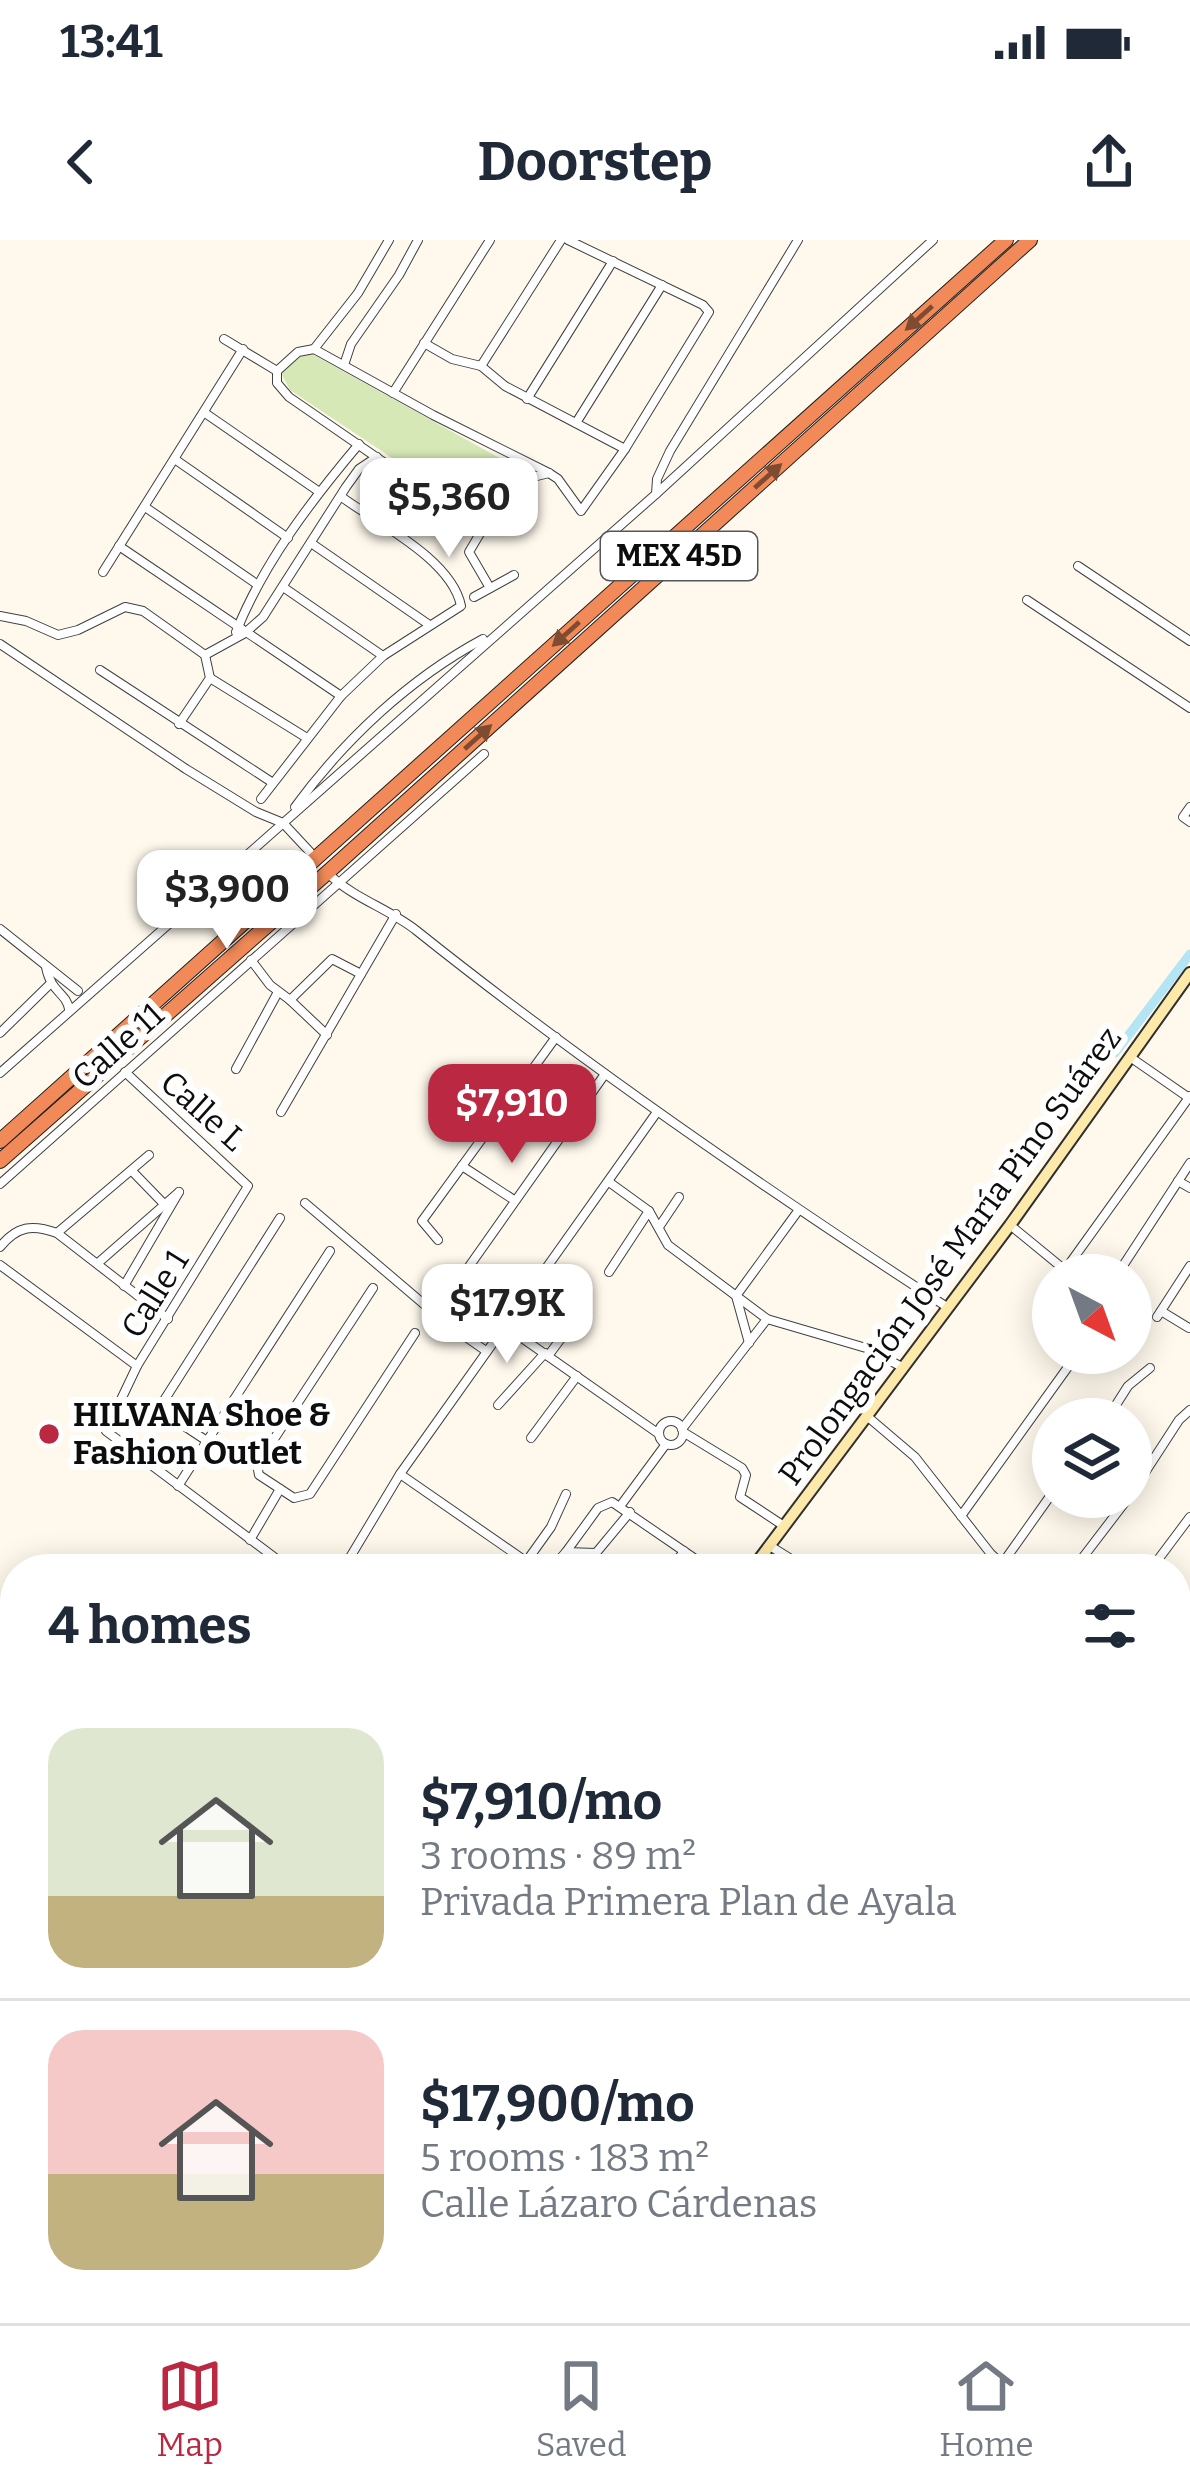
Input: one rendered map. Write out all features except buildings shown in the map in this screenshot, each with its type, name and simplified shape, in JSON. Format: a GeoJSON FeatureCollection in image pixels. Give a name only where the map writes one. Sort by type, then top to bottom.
{"type":"FeatureCollection","features":[{"type":"Feature","properties":{"kind":"highway","name":"MEX 45D"},"geometry":{"type":"LineString","coordinates":[[0,1141],[1006,240]]}},
{"type":"Feature","properties":{"kind":"highway","name":"MEX 45D"},"geometry":{"type":"LineString","coordinates":[[0,1161],[1030,240]]}},
{"type":"Feature","properties":{"kind":"main road","name":"Prolongación José María Pino Suárez"},"geometry":{"type":"LineString","coordinates":[[764,1554],[1010,1226],[1190,973]]}},
{"type":"Feature","properties":{"kind":"street"},"geometry":{"type":"LineString","coordinates":[[314,349],[358,293],[389,240]]}},
{"type":"Feature","properties":{"kind":"street"},"geometry":{"type":"LineString","coordinates":[[344,365],[351,344],[418,240]]}},
{"type":"Feature","properties":{"kind":"street"},"geometry":{"type":"LineString","coordinates":[[393,393],[490,240]]}},
{"type":"Feature","properties":{"kind":"street"},"geometry":{"type":"LineString","coordinates":[[481,366],[565,240],[704,305],[709,316],[581,511],[549,473],[314,349],[298,352],[277,371],[275,378],[285,394],[482,530]]}},
{"type":"Feature","properties":{"kind":"street"},"geometry":{"type":"LineString","coordinates":[[656,494],[657,479],[670,451],[798,240]]}},
{"type":"Feature","properties":{"kind":"street"},"geometry":{"type":"LineString","coordinates":[[0,1073],[83,993],[656,494],[933,240]]}},
{"type":"Feature","properties":{"kind":"street"},"geometry":{"type":"LineString","coordinates":[[527,399],[613,261]]}},
{"type":"Feature","properties":{"kind":"street"},"geometry":{"type":"LineString","coordinates":[[576,423],[662,285]]}},
{"type":"Feature","properties":{"kind":"street"},"geometry":{"type":"LineString","coordinates":[[224,339],[277,371]]}},
{"type":"Feature","properties":{"kind":"street"},"geometry":{"type":"LineString","coordinates":[[424,343],[452,359],[481,366],[527,399],[625,449]]}},
{"type":"Feature","properties":{"kind":"street"},"geometry":{"type":"LineString","coordinates":[[103,572],[242,349]]}},
{"type":"Feature","properties":{"kind":"street"},"geometry":{"type":"LineString","coordinates":[[205,413],[318,491]]}},
{"type":"Feature","properties":{"kind":"street"},"geometry":{"type":"LineString","coordinates":[[206,655],[233,641],[241,631],[259,585],[288,538],[318,491],[359,444]]}},
{"type":"Feature","properties":{"kind":"street"},"geometry":{"type":"LineString","coordinates":[[241,631],[262,617],[346,487],[377,457]]}},
{"type":"Feature","properties":{"kind":"street"},"geometry":{"type":"LineString","coordinates":[[176,460],[288,538]]}},
{"type":"Feature","properties":{"kind":"street"},"geometry":{"type":"LineString","coordinates":[[490,588],[469,551],[482,530],[502,522],[529,478],[525,460]]}},
{"type":"Feature","properties":{"kind":"street"},"geometry":{"type":"LineString","coordinates":[[529,478],[549,473]]}},
{"type":"Feature","properties":{"kind":"street"},"geometry":{"type":"LineString","coordinates":[[333,474],[346,487]]}},
{"type":"Feature","properties":{"kind":"street"},"geometry":{"type":"LineString","coordinates":[[261,800],[341,696],[383,656],[461,606],[436,564],[343,498]]}},
{"type":"Feature","properties":{"kind":"street"},"geometry":{"type":"LineString","coordinates":[[145,507],[259,585]]}},
{"type":"Feature","properties":{"kind":"street"},"geometry":{"type":"LineString","coordinates":[[311,543],[428,624]]}},
{"type":"Feature","properties":{"kind":"street"},"geometry":{"type":"LineString","coordinates":[[119,547],[341,696]]}},
{"type":"Feature","properties":{"kind":"street"},"geometry":{"type":"LineString","coordinates":[[1078,566],[1190,641]]}},
{"type":"Feature","properties":{"kind":"street"},"geometry":{"type":"LineString","coordinates":[[474,597],[514,575]]}},
{"type":"Feature","properties":{"kind":"street"},"geometry":{"type":"LineString","coordinates":[[283,586],[383,656]]}},
{"type":"Feature","properties":{"kind":"street"},"geometry":{"type":"LineString","coordinates":[[1027,600],[1190,708]]}},
{"type":"Feature","properties":{"kind":"street"},"geometry":{"type":"LineString","coordinates":[[0,616],[58,635],[79,630],[110,611],[125,607],[143,611],[206,655],[210,678],[178,724]]}},
{"type":"Feature","properties":{"kind":"street"},"geometry":{"type":"LineString","coordinates":[[283,823],[328,763],[382,712],[446,660],[498,632]]}},
{"type":"Feature","properties":{"kind":"street"},"geometry":{"type":"LineString","coordinates":[[0,644],[203,780],[283,823],[310,852]]}},
{"type":"Feature","properties":{"kind":"street"},"geometry":{"type":"LineString","coordinates":[[100,670],[273,783]]}},
{"type":"Feature","properties":{"kind":"street"},"geometry":{"type":"LineString","coordinates":[[210,678],[307,738]]}},
{"type":"Feature","properties":{"kind":"street","name":"Calle 11"},"geometry":{"type":"LineString","coordinates":[[0,1184],[334,880],[484,754]]}},
{"type":"Feature","properties":{"kind":"street"},"geometry":{"type":"LineString","coordinates":[[1186,819],[1190,807]]}},
{"type":"Feature","properties":{"kind":"street"},"geometry":{"type":"LineString","coordinates":[[334,880],[396,914],[657,1112],[947,1307]]}},
{"type":"Feature","properties":{"kind":"street"},"geometry":{"type":"LineString","coordinates":[[281,1112],[396,914]]}},
{"type":"Feature","properties":{"kind":"street"},"geometry":{"type":"LineString","coordinates":[[1,933],[83,993]]}},
{"type":"Feature","properties":{"kind":"street"},"geometry":{"type":"LineString","coordinates":[[292,999],[332,959],[361,974]]}},
{"type":"Feature","properties":{"kind":"street"},"geometry":{"type":"LineString","coordinates":[[251,960],[278,992],[292,999],[327,1035]]}},
{"type":"Feature","properties":{"kind":"street"},"geometry":{"type":"LineString","coordinates":[[45,965],[49,986],[69,1006]]}},
{"type":"Feature","properties":{"kind":"street"},"geometry":{"type":"LineString","coordinates":[[0,1033],[49,986]]}},
{"type":"Feature","properties":{"kind":"street"},"geometry":{"type":"LineString","coordinates":[[236,1070],[278,992]]}},
{"type":"Feature","properties":{"kind":"street"},"geometry":{"type":"LineString","coordinates":[[438,1240],[422,1221],[556,1036]]}},
{"type":"Feature","properties":{"kind":"street"},"geometry":{"type":"LineString","coordinates":[[1010,1226],[1065,1270],[1189,1097],[1130,1057]]}},
{"type":"Feature","properties":{"kind":"street","name":"Calle L"},"geometry":{"type":"LineString","coordinates":[[125,1072],[248,1186]]}},
{"type":"Feature","properties":{"kind":"street"},"geometry":{"type":"LineString","coordinates":[[456,1285],[605,1073]]}},
{"type":"Feature","properties":{"kind":"street"},"geometry":{"type":"LineString","coordinates":[[352,1554],[400,1474],[657,1112]]}},
{"type":"Feature","properties":{"kind":"street"},"geometry":{"type":"LineString","coordinates":[[57,1233],[149,1155]]}},
{"type":"Feature","properties":{"kind":"street"},"geometry":{"type":"LineString","coordinates":[[1131,1254],[1190,1163]]}},
{"type":"Feature","properties":{"kind":"street"},"geometry":{"type":"LineString","coordinates":[[462,1166],[514,1200]]}},
{"type":"Feature","properties":{"kind":"street"},"geometry":{"type":"LineString","coordinates":[[132,1171],[164,1204]]}},
{"type":"Feature","properties":{"kind":"street"},"geometry":{"type":"LineString","coordinates":[[1178,1181],[1190,1189]]}},
{"type":"Feature","properties":{"kind":"street"},"geometry":{"type":"LineString","coordinates":[[609,1182],[649,1211],[668,1245],[767,1319],[866,1348],[902,1367]]}},
{"type":"Feature","properties":{"kind":"street","name":"Calle 1"},"geometry":{"type":"LineString","coordinates":[[178,1486],[106,1431],[137,1366],[248,1186]]}},
{"type":"Feature","properties":{"kind":"street"},"geometry":{"type":"LineString","coordinates":[[98,1263],[179,1192],[124,1286]]}},
{"type":"Feature","properties":{"kind":"street"},"geometry":{"type":"LineString","coordinates":[[659,1227],[679,1197]]}},
{"type":"Feature","properties":{"kind":"street"},"geometry":{"type":"LineString","coordinates":[[304,1203],[446,1323],[487,1351]]}},
{"type":"Feature","properties":{"kind":"street"},"geometry":{"type":"LineString","coordinates":[[609,1272],[649,1211]]}},
{"type":"Feature","properties":{"kind":"street"},"geometry":{"type":"LineString","coordinates":[[736,1295],[798,1211]]}},
{"type":"Feature","properties":{"kind":"street"},"geometry":{"type":"LineString","coordinates":[[207,1441],[169,1416],[163,1402],[280,1218]]}},
{"type":"Feature","properties":{"kind":"street"},"geometry":{"type":"LineString","coordinates":[[0,1247],[21,1229],[35,1226],[57,1233],[168,1319]]}},
{"type":"Feature","properties":{"kind":"street"},"geometry":{"type":"LineString","coordinates":[[268,1554],[178,1486],[330,1251]]}},
{"type":"Feature","properties":{"kind":"street"},"geometry":{"type":"LineString","coordinates":[[0,1265],[137,1366]]}},
{"type":"Feature","properties":{"kind":"street"},"geometry":{"type":"LineString","coordinates":[[1188,1330],[1159,1314],[1190,1266]]}},
{"type":"Feature","properties":{"kind":"street"},"geometry":{"type":"LineString","coordinates":[[373,1288],[257,1465],[259,1475],[294,1498],[310,1494],[415,1333]]}},
{"type":"Feature","properties":{"kind":"street"},"geometry":{"type":"LineString","coordinates":[[736,1295],[749,1343]]}},
{"type":"Feature","properties":{"kind":"street"},"geometry":{"type":"LineString","coordinates":[[498,1405],[585,1306]]}},
{"type":"Feature","properties":{"kind":"street"},"geometry":{"type":"LineString","coordinates":[[666,1444],[676,1444],[767,1319]]}},
{"type":"Feature","properties":{"kind":"street"},"geometry":{"type":"LineString","coordinates":[[505,1326],[659,1434],[666,1444]]}},
{"type":"Feature","properties":{"kind":"street"},"geometry":{"type":"LineString","coordinates":[[961,1516],[1063,1374]]}},
{"type":"Feature","properties":{"kind":"street"},"geometry":{"type":"LineString","coordinates":[[1120,1398],[1143,1374]]}},
{"type":"Feature","properties":{"kind":"street"},"geometry":{"type":"LineString","coordinates":[[531,1438],[577,1376]]}},
{"type":"Feature","properties":{"kind":"street"},"geometry":{"type":"LineString","coordinates":[[1152,1461],[1190,1410]]}},
{"type":"Feature","properties":{"kind":"street"},"geometry":{"type":"LineString","coordinates":[[868,1418],[907,1449],[994,1554]]}},
{"type":"Feature","properties":{"kind":"street"},"geometry":{"type":"LineString","coordinates":[[659,1434],[669,1422],[742,1468],[746,1475],[740,1497],[784,1526]]}},
{"type":"Feature","properties":{"kind":"street"},"geometry":{"type":"LineString","coordinates":[[566,1552],[596,1553],[666,1444]]}},
{"type":"Feature","properties":{"kind":"street"},"geometry":{"type":"LineString","coordinates":[[400,1474],[515,1554]]}},
{"type":"Feature","properties":{"kind":"street"},"geometry":{"type":"LineString","coordinates":[[250,1540],[280,1489]]}},
{"type":"Feature","properties":{"kind":"street"},"geometry":{"type":"LineString","coordinates":[[532,1554],[566,1494]]}},
{"type":"Feature","properties":{"kind":"street"},"geometry":{"type":"LineString","coordinates":[[566,1552],[607,1502],[626,1508],[688,1554]]}},
{"type":"Feature","properties":{"kind":"street"},"geometry":{"type":"LineString","coordinates":[[1162,1554],[1190,1517]]}},
{"type":"Feature","properties":{"kind":"street"},"geometry":{"type":"LineString","coordinates":[[1013,1554],[1036,1518]]}},
{"type":"Feature","properties":{"kind":"street"},"geometry":{"type":"LineString","coordinates":[[1085,1554],[1113,1518]]}},
{"type":"Feature","properties":{"kind":"street"},"geometry":{"type":"LineString","coordinates":[[767,1550],[772,1554]]}},
{"type":"Feature","properties":{"kind":"street"},"geometry":{"type":"LineString","coordinates":[[767,1550],[775,1554]]}},
{"type":"Feature","properties":{"kind":"green space"},"geometry":{"type":"Polygon","coordinates":[[[312,354],[505,461],[513,482],[488,522],[290,390],[281,373],[297,356],[312,354]]]}},
{"type":"Feature","properties":{"kind":"waterway"},"geometry":{"type":"LineString","coordinates":[[1115,1053],[1190,954]]}},
{"type":"Feature","properties":{"kind":"place","name":"HILVANA Shoe & Fashion Outlet"},"geometry":{"type":"Point","coordinates":[49,1434]}}]}
